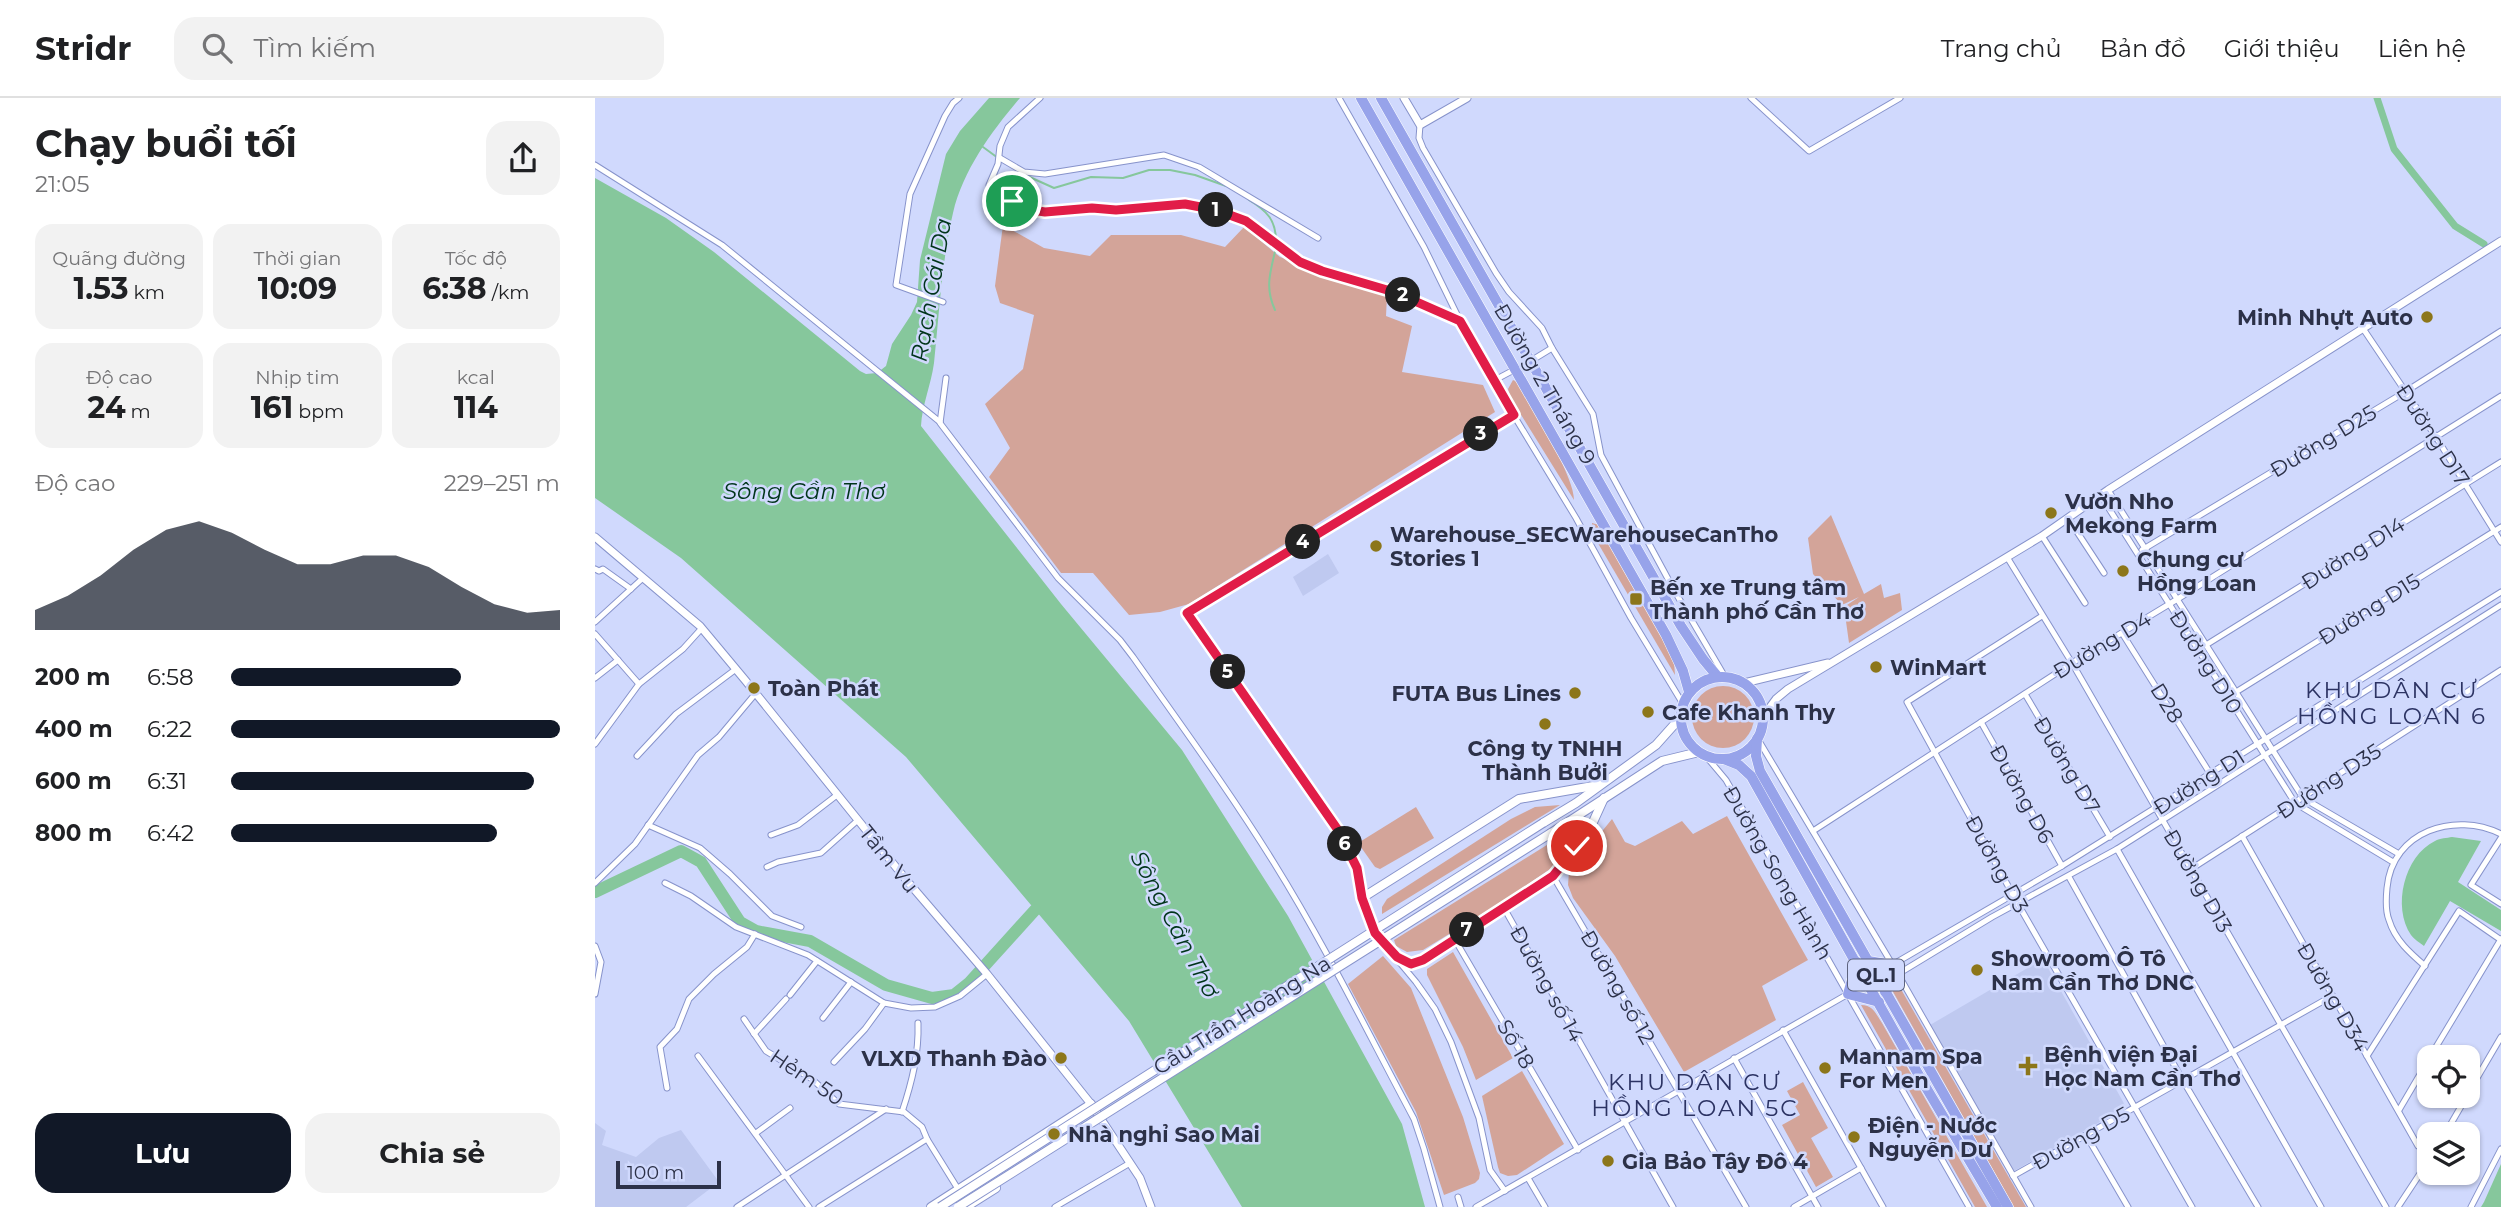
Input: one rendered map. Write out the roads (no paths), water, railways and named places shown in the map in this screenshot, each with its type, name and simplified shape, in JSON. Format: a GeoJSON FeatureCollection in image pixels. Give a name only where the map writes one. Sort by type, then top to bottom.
{"type":"FeatureCollection","features":[{"type":"Feature","properties":{"kind":"highway","name":"Đường 2 Tháng 9"},"geometry":{"type":"LineString","coordinates":[[1361,98],[1666,635],[1683,671],[1689,692]]}},
{"type":"Feature","properties":{"kind":"highway","name":"Đường 2 Tháng 9"},"geometry":{"type":"LineString","coordinates":[[1381,98],[1681,626],[1721,677]]}},
{"type":"Feature","properties":{"kind":"highway"},"geometry":{"type":"LineString","coordinates":[[1721,677],[1744,683],[1758,698],[1762,718],[1757,739],[1743,752],[1724,759],[1702,754],[1685,737],[1681,718],[1683,704],[1689,692],[1699,683],[1721,677]]}},
{"type":"Feature","properties":{"kind":"highway","name":"QL.1"},"geometry":{"type":"LineString","coordinates":[[1757,739],[1756,756],[1760,771],[1862,962],[1879,1002],[1997,1207]]}},
{"type":"Feature","properties":{"kind":"highway","name":"QL.1"},"geometry":{"type":"LineString","coordinates":[[1724,759],[1739,765],[1751,776],[1862,962],[1885,992],[2008,1207]]}},
{"type":"Feature","properties":{"kind":"highway"},"geometry":{"type":"LineString","coordinates":[[1879,1002],[1847,994],[1862,962],[1895,970],[1885,992]]}},
{"type":"Feature","properties":{"kind":"main road","name":"Cầu Trần Hoàng Na"},"geometry":{"type":"LineString","coordinates":[[940,1207],[1543,823],[1656,745],[1681,718]]}},
{"type":"Feature","properties":{"kind":"main road","name":"Cầu Trần Hoàng Na"},"geometry":{"type":"LineString","coordinates":[[958,1207],[1662,761],[1702,754]]}},
{"type":"Feature","properties":{"kind":"main road"},"geometry":{"type":"LineString","coordinates":[[1362,898],[1519,799],[1599,785]]}},
{"type":"Feature","properties":{"kind":"main road"},"geometry":{"type":"LineString","coordinates":[[1397,957],[1411,964],[1423,960],[1553,876],[1589,831],[1604,798]]}},
{"type":"Feature","properties":{"kind":"main road"},"geometry":{"type":"LineString","coordinates":[[931,1207],[1091,1104]]}},
{"type":"Feature","properties":{"kind":"main road"},"geometry":{"type":"LineString","coordinates":[[966,1207],[1101,1120]]}},
{"type":"Feature","properties":{"kind":"street"},"geometry":{"type":"LineString","coordinates":[[943,302],[896,285],[908,200],[945,116],[959,98]]}},
{"type":"Feature","properties":{"kind":"street"},"geometry":{"type":"LineString","coordinates":[[1039,98],[1008,127],[1000,146],[1000,158],[990,188],[1032,210],[1045,212],[1092,208],[1116,210],[1176,204],[1216,210],[1253,225],[1300,262],[1394,292],[1460,321]]}},
{"type":"Feature","properties":{"kind":"street"},"geometry":{"type":"LineString","coordinates":[[1339,98],[1424,247],[1493,382],[1576,518],[1631,618],[1683,704]]}},
{"type":"Feature","properties":{"kind":"street"},"geometry":{"type":"LineString","coordinates":[[1404,98],[1420,125],[1419,138],[1423,148],[1496,273],[1509,292],[1542,328],[1593,414],[1601,455],[1721,677]]}},
{"type":"Feature","properties":{"kind":"street"},"geometry":{"type":"LineString","coordinates":[[1420,125],[1467,98]]}},
{"type":"Feature","properties":{"kind":"street"},"geometry":{"type":"LineString","coordinates":[[1754,100],[1764,98]]}},
{"type":"Feature","properties":{"kind":"street"},"geometry":{"type":"LineString","coordinates":[[1754,100],[1809,151],[1900,98]]}},
{"type":"Feature","properties":{"kind":"street"},"geometry":{"type":"LineString","coordinates":[[1000,158],[1024,172],[1045,174],[1164,155],[1199,167],[1318,238]]}},
{"type":"Feature","properties":{"kind":"street"},"geometry":{"type":"LineString","coordinates":[[595,165],[722,245],[940,423],[1058,578],[1120,639],[1227,790],[1314,930],[1414,1119],[1440,1207]]}},
{"type":"Feature","properties":{"kind":"street"},"geometry":{"type":"LineString","coordinates":[[1762,718],[1781,694],[2042,536],[2108,490],[2501,241]]}},
{"type":"Feature","properties":{"kind":"street","name":"Đường D17"},"geometry":{"type":"LineString","coordinates":[[2364,330],[2436,437],[2501,542]]}},
{"type":"Feature","properties":{"kind":"street","name":"Đường D25"},"geometry":{"type":"LineString","coordinates":[[2137,553],[2405,393],[2501,331]]}},
{"type":"Feature","properties":{"kind":"street"},"geometry":{"type":"LineString","coordinates":[[1534,359],[1552,348]]}},
{"type":"Feature","properties":{"kind":"street"},"geometry":{"type":"LineString","coordinates":[[1493,382],[1510,372]]}},
{"type":"Feature","properties":{"kind":"street"},"geometry":{"type":"LineString","coordinates":[[940,423],[946,378]]}},
{"type":"Feature","properties":{"kind":"street","name":"Đường D4"},"geometry":{"type":"LineString","coordinates":[[1813,831],[2072,663],[2501,396]]}},
{"type":"Feature","properties":{"kind":"street"},"geometry":{"type":"LineString","coordinates":[[1505,1191],[1490,1170],[1479,1118],[1451,1042],[1435,1009],[1397,957],[1375,933],[1362,898],[1357,868],[1338,830],[1187,613],[1514,415]]}},
{"type":"Feature","properties":{"kind":"street","name":"Đường D14"},"geometry":{"type":"LineString","coordinates":[[2206,645],[2501,462]]}},
{"type":"Feature","properties":{"kind":"street","name":"Đường D10"},"geometry":{"type":"LineString","coordinates":[[2108,490],[2295,803],[2393,862]]}},
{"type":"Feature","properties":{"kind":"street","name":"Đường D10"},"geometry":{"type":"LineString","coordinates":[[2101,496],[2137,553],[2206,645],[2303,797],[2399,854]]}},
{"type":"Feature","properties":{"kind":"street"},"geometry":{"type":"LineString","coordinates":[[2068,518],[2104,573]]}},
{"type":"Feature","properties":{"kind":"street","name":"Đường D15"},"geometry":{"type":"LineString","coordinates":[[2237,692],[2501,527]]}},
{"type":"Feature","properties":{"kind":"street"},"geometry":{"type":"LineString","coordinates":[[2042,536],[2085,603]]}},
{"type":"Feature","properties":{"kind":"street","name":"Tầm Vu"},"geometry":{"type":"LineString","coordinates":[[595,537],[702,628],[756,693],[1091,1104],[1140,1178],[1151,1207]]}},
{"type":"Feature","properties":{"kind":"street","name":"Đường D13"},"geometry":{"type":"LineString","coordinates":[[2007,557],[2157,808],[2386,1207]]}},
{"type":"Feature","properties":{"kind":"street"},"geometry":{"type":"LineString","coordinates":[[595,569],[603,569],[631,589]]}},
{"type":"Feature","properties":{"kind":"street"},"geometry":{"type":"LineString","coordinates":[[595,622],[643,578]]}},
{"type":"Feature","properties":{"kind":"street","name":"Đường D1"},"geometry":{"type":"LineString","coordinates":[[1895,970],[2013,893],[2211,775],[2501,592]]}},
{"type":"Feature","properties":{"kind":"street","name":"Đường D1"},"geometry":{"type":"LineString","coordinates":[[1895,970],[2117,849],[2501,605]]}},
{"type":"Feature","properties":{"kind":"street","name":"Đường D3"},"geometry":{"type":"LineString","coordinates":[[2042,616],[1907,702],[2018,904],[2192,1207]]}},
{"type":"Feature","properties":{"kind":"street"},"geometry":{"type":"LineString","coordinates":[[595,744],[623,702],[639,684],[684,649],[702,628]]}},
{"type":"Feature","properties":{"kind":"street","name":"D28"},"geometry":{"type":"LineString","coordinates":[[2122,632],[2211,775]]}},
{"type":"Feature","properties":{"kind":"street"},"geometry":{"type":"LineString","coordinates":[[595,634],[639,684]]}},
{"type":"Feature","properties":{"kind":"street"},"geometry":{"type":"LineString","coordinates":[[595,678],[618,660]]}},
{"type":"Feature","properties":{"kind":"street"},"geometry":{"type":"LineString","coordinates":[[1744,683],[1836,662]]}},
{"type":"Feature","properties":{"kind":"street"},"geometry":{"type":"LineString","coordinates":[[637,756],[676,713],[736,669]]}},
{"type":"Feature","properties":{"kind":"street","name":"Đường D35"},"geometry":{"type":"LineString","coordinates":[[2191,869],[2501,670]]}},
{"type":"Feature","properties":{"kind":"street"},"geometry":{"type":"LineString","coordinates":[[595,883],[635,844],[698,755],[719,737],[756,693]]}},
{"type":"Feature","properties":{"kind":"street","name":"Đường D7"},"geometry":{"type":"LineString","coordinates":[[2025,694],[2109,837]]}},
{"type":"Feature","properties":{"kind":"street","name":"Đường D6"},"geometry":{"type":"LineString","coordinates":[[1981,722],[2062,866]]}},
{"type":"Feature","properties":{"kind":"street"},"geometry":{"type":"LineString","coordinates":[[1757,739],[1895,970],[2031,1207]]}},
{"type":"Feature","properties":{"kind":"street","name":"Đường Song Hành"},"geometry":{"type":"LineString","coordinates":[[1702,754],[1726,780],[1969,1207]]}},
{"type":"Feature","properties":{"kind":"street"},"geometry":{"type":"LineString","coordinates":[[771,835],[798,825],[838,795]]}},
{"type":"Feature","properties":{"kind":"street"},"geometry":{"type":"LineString","coordinates":[[767,867],[821,853],[858,820]]}},
{"type":"Feature","properties":{"kind":"street"},"geometry":{"type":"LineString","coordinates":[[2425,966],[2396,937],[2388,919],[2388,881],[2393,862],[2420,833],[2454,823],[2486,827],[2501,836],[2471,885],[2501,904]]}},
{"type":"Feature","properties":{"kind":"street"},"geometry":{"type":"LineString","coordinates":[[649,825],[700,848],[730,873],[772,916],[801,927]]}},
{"type":"Feature","properties":{"kind":"street","name":"Đường D34"},"geometry":{"type":"LineString","coordinates":[[2242,836],[2417,1144]]}},
{"type":"Feature","properties":{"kind":"street"},"geometry":{"type":"LineString","coordinates":[[2117,849],[2321,1207]]}},
{"type":"Feature","properties":{"kind":"street","name":"Đường số 12"},"geometry":{"type":"LineString","coordinates":[[1553,876],[1746,1207]]}},
{"type":"Feature","properties":{"kind":"street"},"geometry":{"type":"LineString","coordinates":[[2069,877],[2182,1079],[2258,1207]]}},
{"type":"Feature","properties":{"kind":"street"},"geometry":{"type":"LineString","coordinates":[[665,883],[691,896],[736,927],[786,944],[884,1003],[935,1007],[960,996],[987,974]]}},
{"type":"Feature","properties":{"kind":"street","name":"Đường số 14"},"geometry":{"type":"LineString","coordinates":[[1504,908],[1673,1207]]}},
{"type":"Feature","properties":{"kind":"street"},"geometry":{"type":"LineString","coordinates":[[2367,1056],[2459,911],[2501,939],[2438,1045]]}},
{"type":"Feature","properties":{"kind":"street"},"geometry":{"type":"LineString","coordinates":[[667,1088],[660,1046],[677,1029],[689,999],[747,947],[755,934]]}},
{"type":"Feature","properties":{"kind":"street","name":"Số 18"},"geometry":{"type":"LineString","coordinates":[[1454,938],[1578,1150]]}},
{"type":"Feature","properties":{"kind":"street"},"geometry":{"type":"LineString","coordinates":[[595,946],[601,962],[595,994]]}},
{"type":"Feature","properties":{"kind":"street"},"geometry":{"type":"LineString","coordinates":[[754,1034],[817,961]]}},
{"type":"Feature","properties":{"kind":"street"},"geometry":{"type":"LineString","coordinates":[[823,1018],[851,982]]}},
{"type":"Feature","properties":{"kind":"street"},"geometry":{"type":"LineString","coordinates":[[1476,1207],[1847,994]]}},
{"type":"Feature","properties":{"kind":"street","name":"Đường D5"},"geometry":{"type":"LineString","coordinates":[[2013,1176],[2332,996]]}},
{"type":"Feature","properties":{"kind":"street"},"geometry":{"type":"LineString","coordinates":[[834,1062],[865,1029],[884,1003]]}},
{"type":"Feature","properties":{"kind":"street","name":"Hẻm 50"},"geometry":{"type":"LineString","coordinates":[[744,1019],[766,1051],[812,1079],[839,1104],[902,1111]]}},
{"type":"Feature","properties":{"kind":"street"},"geometry":{"type":"LineString","coordinates":[[918,1023],[916,1065],[902,1111],[922,1127],[958,1189]]}},
{"type":"Feature","properties":{"kind":"street"},"geometry":{"type":"LineString","coordinates":[[1783,1030],[1883,1207]]}},
{"type":"Feature","properties":{"kind":"street"},"geometry":{"type":"LineString","coordinates":[[2480,1073],[2501,1037]]}},
{"type":"Feature","properties":{"kind":"street"},"geometry":{"type":"LineString","coordinates":[[698,1056],[809,1207]]}},
{"type":"Feature","properties":{"kind":"street"},"geometry":{"type":"LineString","coordinates":[[1734,1058],[1818,1207]]}},
{"type":"Feature","properties":{"kind":"street"},"geometry":{"type":"LineString","coordinates":[[2399,1110],[2417,1080]]}},
{"type":"Feature","properties":{"kind":"street"},"geometry":{"type":"LineString","coordinates":[[756,1133],[790,1108]]}},
{"type":"Feature","properties":{"kind":"street","name":"Hẻm 50"},"geometry":{"type":"LineString","coordinates":[[737,1207],[885,1109]]}},
{"type":"Feature","properties":{"kind":"street"},"geometry":{"type":"LineString","coordinates":[[2086,1135],[2128,1207]]}},
{"type":"Feature","properties":{"kind":"street"},"geometry":{"type":"LineString","coordinates":[[819,1207],[927,1139]]}},
{"type":"Feature","properties":{"kind":"street"},"geometry":{"type":"LineString","coordinates":[[2471,1207],[2501,1149]]}},
{"type":"Feature","properties":{"kind":"street"},"geometry":{"type":"LineString","coordinates":[[1055,1207],[1130,1163]]}},
{"type":"Feature","properties":{"kind":"street"},"geometry":{"type":"LineString","coordinates":[[1794,1207],[1861,1168]]}},
{"type":"Feature","properties":{"kind":"street"},"geometry":{"type":"LineString","coordinates":[[1528,1178],[1545,1207]]}},
{"type":"Feature","properties":{"kind":"street"},"geometry":{"type":"LineString","coordinates":[[2398,1207],[2417,1178]]}},
{"type":"Feature","properties":{"kind":"street"},"geometry":{"type":"LineString","coordinates":[[1458,1197],[1461,1207]]}},
{"type":"Feature","properties":{"kind":"street"},"geometry":{"type":"LineString","coordinates":[[1491,1199],[1492,1207]]}},
{"type":"Feature","properties":{"kind":"water","name":"Sông Cần Thơ"},"geometry":{"type":"Polygon","coordinates":[[[989,98],[1020,98],[971,166],[953,213],[941,288],[934,363],[921,426],[1061,604],[1182,750],[1288,916],[1402,1124],[1425,1207],[1242,1207],[1129,1021],[906,757],[681,558],[595,498],[595,178],[666,218],[714,252],[860,371],[866,374],[877,373],[886,366],[892,344],[917,302],[920,260],[946,154],[960,131],[989,98]]]}},
{"type":"Feature","properties":{"kind":"water"},"geometry":{"type":"Polygon","coordinates":[[[2452,837],[2481,841],[2458,882],[2501,910],[2501,931],[2450,901],[2424,946],[2411,935],[2405,924],[2402,911],[2404,883],[2415,858],[2424,848],[2437,840],[2452,837]]]}},
{"type":"Feature","properties":{"kind":"water"},"geometry":{"type":"Polygon","coordinates":[[[2501,1164],[2501,1207],[2481,1207],[2484,1202],[2501,1164]]]}},
{"type":"Feature","properties":{"kind":"waterway"},"geometry":{"type":"LineString","coordinates":[[2377,98],[2394,149],[2455,226],[2484,244]]}},
{"type":"Feature","properties":{"kind":"waterway"},"geometry":{"type":"LineString","coordinates":[[983,147],[998,158]]}},
{"type":"Feature","properties":{"kind":"waterway"},"geometry":{"type":"LineString","coordinates":[[1023,174],[1054,188],[1091,177],[1123,178],[1149,170],[1170,170],[1226,186]]}},
{"type":"Feature","properties":{"kind":"waterway"},"geometry":{"type":"LineString","coordinates":[[1249,200],[1269,217],[1276,241]]}},
{"type":"Feature","properties":{"kind":"waterway"},"geometry":{"type":"LineString","coordinates":[[1275,310],[1269,286],[1276,247]]}},
{"type":"Feature","properties":{"kind":"waterway"},"geometry":{"type":"LineString","coordinates":[[595,892],[681,851],[701,862],[740,922],[756,931],[810,941],[886,985],[932,998],[954,995],[969,983],[1035,910]]}},
{"type":"Feature","properties":{"kind":"tunnel"},"geometry":{"type":"LineString","coordinates":[[1513,370],[1532,360]]}},
{"type":"Feature","properties":{"kind":"place","name":"Minh Nhựt Auto"},"geometry":{"type":"Point","coordinates":[2427,317]}},
{"type":"Feature","properties":{"kind":"place","name":"Vườn Nho Mekong Farm"},"geometry":{"type":"Point","coordinates":[2051,513]}},
{"type":"Feature","properties":{"kind":"place","name":"Warehouse_SECWarehouseCanTho Stories 1"},"geometry":{"type":"Point","coordinates":[1376,546]}},
{"type":"Feature","properties":{"kind":"place","name":"Chung cư Hồng Loan"},"geometry":{"type":"Point","coordinates":[2123,571]}},
{"type":"Feature","properties":{"kind":"place","name":"Bến xe Trung tâm Thành phố Cần Thơ"},"geometry":{"type":"Point","coordinates":[1636,599]}},
{"type":"Feature","properties":{"kind":"place","name":"WinMart"},"geometry":{"type":"Point","coordinates":[1876,667]}},
{"type":"Feature","properties":{"kind":"place","name":"Toàn Phát"},"geometry":{"type":"Point","coordinates":[754,688]}},
{"type":"Feature","properties":{"kind":"place","name":"FUTA Bus Lines"},"geometry":{"type":"Point","coordinates":[1575,693]}},
{"type":"Feature","properties":{"kind":"place","name":"Cafe Khanh Thy"},"geometry":{"type":"Point","coordinates":[1648,712]}},
{"type":"Feature","properties":{"kind":"place","name":"Công ty TNHH Thành Bưởi"},"geometry":{"type":"Point","coordinates":[1545,724]}},
{"type":"Feature","properties":{"kind":"place","name":"Showroom Ô Tô Nam Cần Thơ DNC"},"geometry":{"type":"Point","coordinates":[1977,970]}},
{"type":"Feature","properties":{"kind":"place","name":"VLXD Thanh Đào"},"geometry":{"type":"Point","coordinates":[1061,1058]}},
{"type":"Feature","properties":{"kind":"place","name":"Bệnh viện Đại Học Nam Cần Thơ"},"geometry":{"type":"Point","coordinates":[2028,1066]}},
{"type":"Feature","properties":{"kind":"place","name":"Mannam Spa For Men"},"geometry":{"type":"Point","coordinates":[1825,1068]}},
{"type":"Feature","properties":{"kind":"place","name":"Nhà nghỉ Sao Mai"},"geometry":{"type":"Point","coordinates":[1054,1134]}},
{"type":"Feature","properties":{"kind":"place","name":"Điện - Nước Nguyễn Dư"},"geometry":{"type":"Point","coordinates":[1854,1137]}},
{"type":"Feature","properties":{"kind":"place","name":"Gia Bảo Tây Đô 4"},"geometry":{"type":"Point","coordinates":[1608,1161]}},
{"type":"Feature","properties":{"kind":"district","name":"KHU DÂN CƯ HỒNG LOAN 6"},"geometry":{"type":"Point","coordinates":[2392,703]}},
{"type":"Feature","properties":{"kind":"district","name":"KHU DÂN CƯ HỒNG LOAN 5C"},"geometry":{"type":"Point","coordinates":[1695,1095]}},
{"type":"Feature","properties":{"kind":"water label","name":"Rạch Cái Da"},"geometry":{"type":"Point","coordinates":[931,290]}}]}
